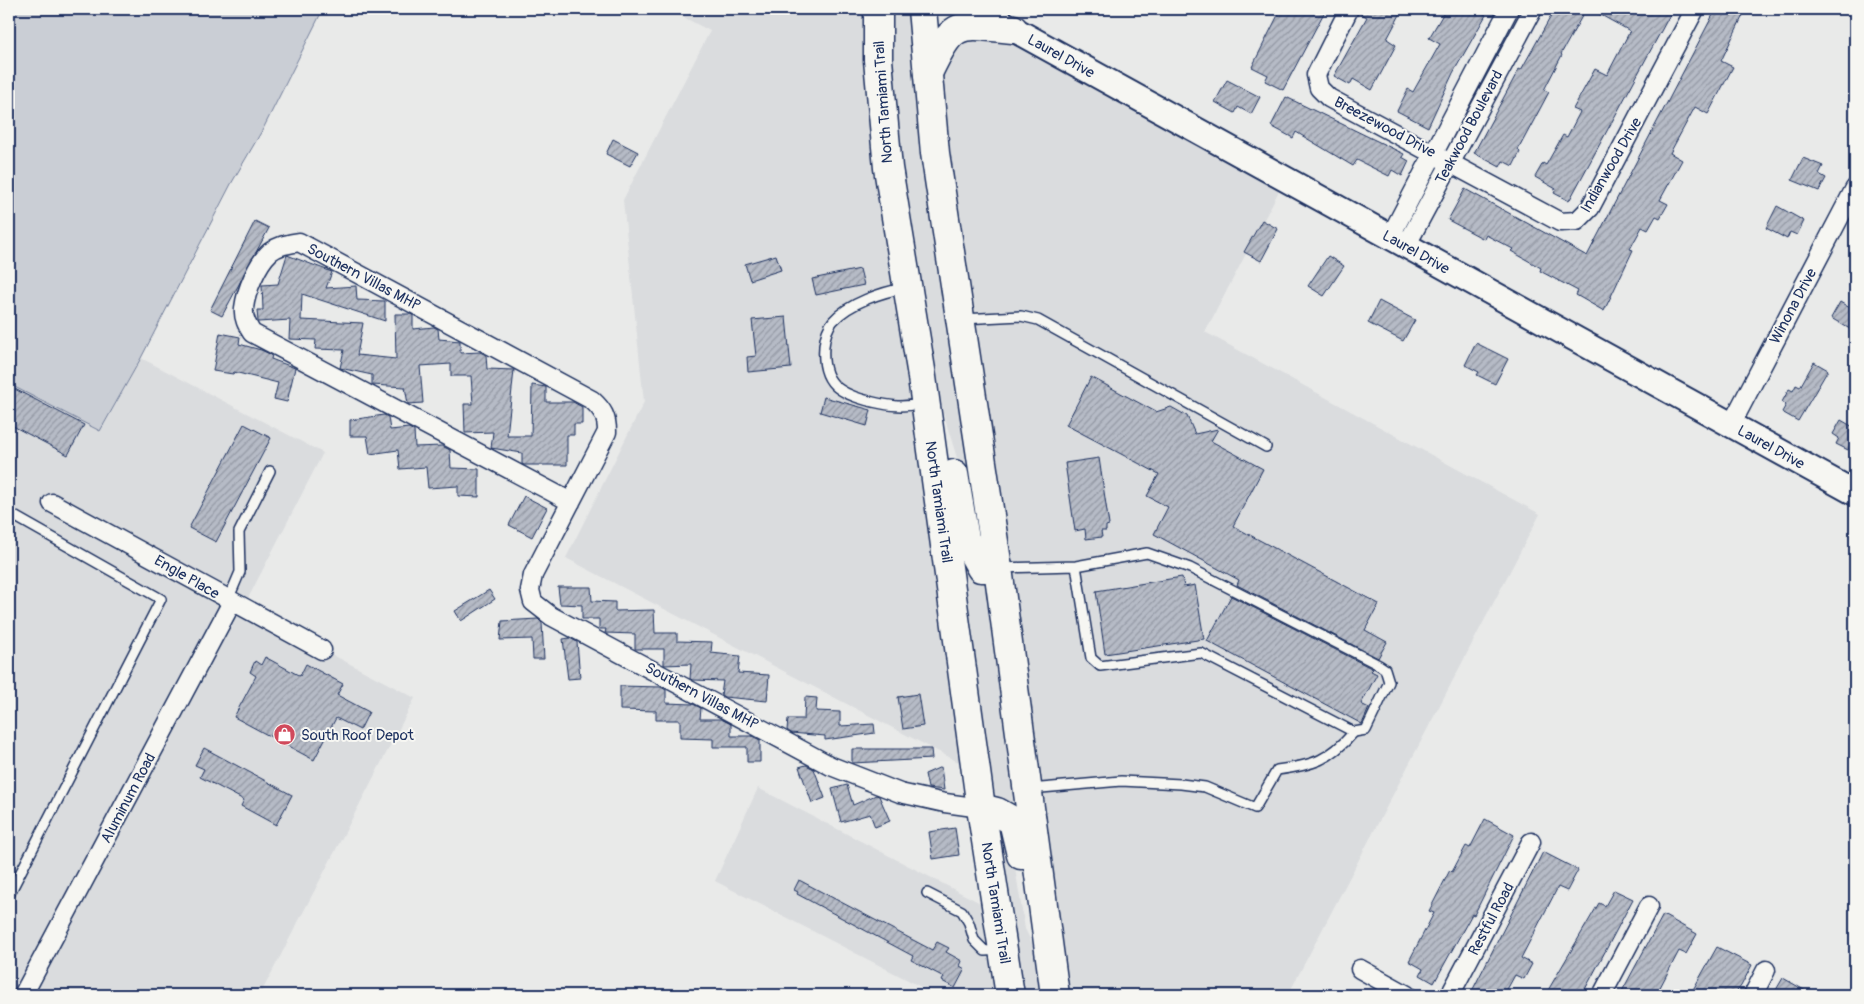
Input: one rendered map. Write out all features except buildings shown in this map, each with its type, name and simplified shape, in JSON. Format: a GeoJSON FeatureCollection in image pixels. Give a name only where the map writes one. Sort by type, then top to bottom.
{"type":"FeatureCollection","features":[{"type":"Feature","properties":{"kind":"main road","name":"North Tamiami Trail"},"geometry":{"type":"LineString","coordinates":[[878,9],[878,60],[888,168],[921,370],[928,402],[982,808],[1010,995]]}},
{"type":"Feature","properties":{"kind":"main road"},"geometry":{"type":"LineString","coordinates":[[922,9],[935,153],[962,319],[998,568],[1055,995]]}},
{"type":"Feature","properties":{"kind":"main road"},"geometry":{"type":"LineString","coordinates":[[928,73],[943,41],[958,28],[973,26],[1013,29]]}},
{"type":"Feature","properties":{"kind":"main road"},"geometry":{"type":"LineString","coordinates":[[928,402],[954,475],[965,539],[981,568],[998,568]]}},
{"type":"Feature","properties":{"kind":"main road"},"geometry":{"type":"LineString","coordinates":[[982,808],[998,812],[1013,821],[1033,926],[1050,962]]}},
{"type":"Feature","properties":{"kind":"street","name":"Laurel Drive"},"geometry":{"type":"LineString","coordinates":[[977,9],[1855,493]]}},
{"type":"Feature","properties":{"kind":"street","name":"Breezewood Drive"},"geometry":{"type":"LineString","coordinates":[[1349,9],[1316,74],[1319,88],[1329,98],[1450,163]]}},
{"type":"Feature","properties":{"kind":"street","name":"Teakwood Boulevard"},"geometry":{"type":"LineString","coordinates":[[1398,242],[1432,152],[1509,9]]}},
{"type":"Feature","properties":{"kind":"street","name":"Teakwood Boulevard"},"geometry":{"type":"LineString","coordinates":[[1398,242],[1450,163],[1533,9]]}},
{"type":"Feature","properties":{"kind":"street","name":"Indianwood Drive"},"geometry":{"type":"LineString","coordinates":[[1450,163],[1560,222],[1577,221],[1590,208],[1695,9]]}},
{"type":"Feature","properties":{"kind":"street","name":"Winona Drive"},"geometry":{"type":"LineString","coordinates":[[1731,425],[1855,188]]}},
{"type":"Feature","properties":{"kind":"street","name":"Southern Villas MHP"},"geometry":{"type":"LineString","coordinates":[[571,502],[252,332],[246,324],[244,308],[258,269],[270,253],[283,244],[298,242],[592,400],[602,409],[607,419],[607,432],[571,502],[533,575],[530,590],[533,602],[551,616],[831,766],[900,793],[946,803],[982,808]]}},
{"type":"Feature","properties":{"kind":"street","name":"Engle Place"},"geometry":{"type":"LineString","coordinates":[[52,503],[322,650]]}},
{"type":"Feature","properties":{"kind":"street","name":"Aluminum Road"},"geometry":{"type":"LineString","coordinates":[[23,995],[230,601]]}},
{"type":"Feature","properties":{"kind":"street","name":"Restful Road"},"geometry":{"type":"LineString","coordinates":[[1450,995],[1531,842]]}},
{"type":"Feature","properties":{"kind":"street"},"geometry":{"type":"LineString","coordinates":[[1602,995],[1650,906]]}},
{"type":"Feature","properties":{"kind":"street"},"geometry":{"type":"LineString","coordinates":[[1360,969],[1407,995]]}},
{"type":"Feature","properties":{"kind":"street"},"geometry":{"type":"LineString","coordinates":[[1753,995],[1766,970]]}},
{"type":"Feature","properties":{"kind":"lane"},"geometry":{"type":"LineString","coordinates":[[907,288],[880,292],[833,320],[827,330],[823,358],[826,374],[832,384],[841,391],[891,406],[907,407],[928,402]]}},
{"type":"Feature","properties":{"kind":"lane"},"geometry":{"type":"LineString","coordinates":[[962,319],[1021,316],[1038,320],[1266,447]]}},
{"type":"Feature","properties":{"kind":"lane"},"geometry":{"type":"LineString","coordinates":[[230,601],[240,572],[239,532],[270,471]]}},
{"type":"Feature","properties":{"kind":"lane"},"geometry":{"type":"LineString","coordinates":[[9,514],[161,599],[9,894]]}},
{"type":"Feature","properties":{"kind":"lane"},"geometry":{"type":"LineString","coordinates":[[998,568],[1076,566],[1147,553],[1161,557],[1190,568],[1379,665],[1385,669],[1389,682],[1366,730],[1354,732],[1201,653],[1100,666],[1091,658],[1076,566]]}},
{"type":"Feature","properties":{"kind":"lane"},"geometry":{"type":"LineString","coordinates":[[1027,790],[1121,781],[1181,784],[1205,787],[1255,808],[1277,770],[1310,766],[1341,748],[1354,732]]}},
{"type":"Feature","properties":{"kind":"lane"},"geometry":{"type":"LineString","coordinates":[[927,893],[962,911],[978,946],[985,951],[1003,949]]}},
{"type":"Feature","properties":{"kind":"shaded area"},"geometry":{"type":"Polygon","coordinates":[[[9,9],[323,9],[263,129],[231,184],[141,358],[100,431],[9,384],[9,9]]]}},
{"type":"Feature","properties":{"kind":"shaded area"},"geometry":{"type":"Polygon","coordinates":[[[668,9],[870,9],[968,767],[566,558],[644,402],[623,200],[710,31],[668,9]]]}},
{"type":"Feature","properties":{"kind":"shaded area"},"geometry":{"type":"Polygon","coordinates":[[[886,9],[913,9],[985,559],[961,471],[929,367],[895,167],[886,9]]]}},
{"type":"Feature","properties":{"kind":"shaded area"},"geometry":{"type":"Polygon","coordinates":[[[961,36],[1010,37],[1281,187],[1205,332],[1540,514],[1288,995],[1063,995],[937,74],[961,36]]]}},
{"type":"Feature","properties":{"kind":"shaded area"},"geometry":{"type":"Polygon","coordinates":[[[141,358],[323,453],[243,608],[415,698],[260,995],[9,995],[9,384],[100,431],[141,358]]]}},
{"type":"Feature","properties":{"kind":"shaded area"},"geometry":{"type":"Polygon","coordinates":[[[946,477],[991,576],[1025,836],[989,801],[946,477]]]}},
{"type":"Feature","properties":{"kind":"shaded area"},"geometry":{"type":"Polygon","coordinates":[[[758,788],[988,907],[1002,995],[937,995],[715,881],[758,788]]]}},
{"type":"Feature","properties":{"kind":"shaded area"},"geometry":{"type":"Polygon","coordinates":[[[991,819],[999,822],[1011,843],[1025,929],[1043,965],[1047,995],[1018,995],[991,819]]]}},
{"type":"Feature","properties":{"kind":"place","name":"South Roof Depot"},"geometry":{"type":"Point","coordinates":[285,735]}}]}
